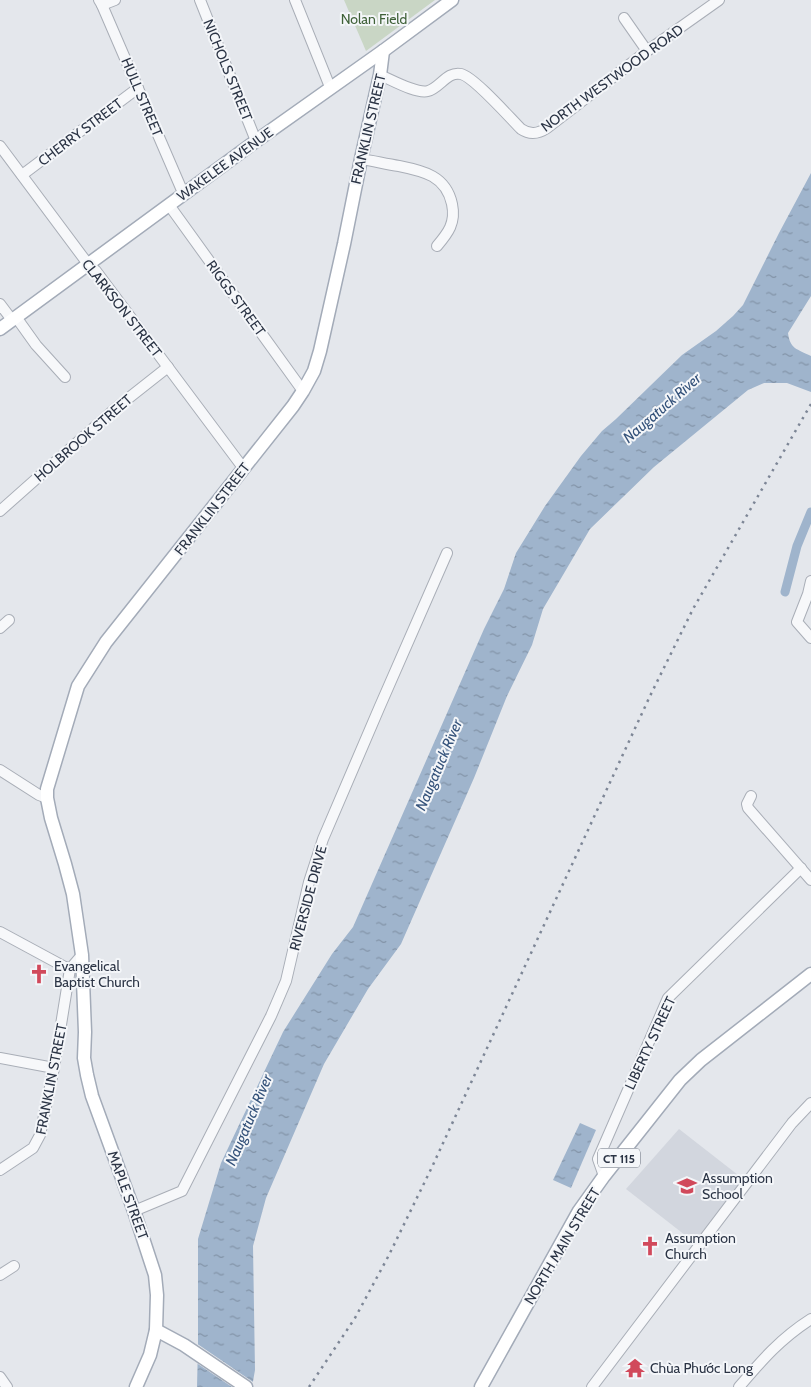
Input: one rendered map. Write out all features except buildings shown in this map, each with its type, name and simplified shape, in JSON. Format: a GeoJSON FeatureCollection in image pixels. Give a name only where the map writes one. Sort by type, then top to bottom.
{"type":"FeatureCollection","features":[{"type":"Feature","properties":{"kind":"main road","name":"WAKELEE AVENUE"},"geometry":{"type":"LineString","coordinates":[[0,329],[452,0]]}},
{"type":"Feature","properties":{"kind":"main road","name":"FRANKLIN STREET"},"geometry":{"type":"LineString","coordinates":[[82,955],[73,894],[47,798],[47,789],[78,686],[106,642],[244,469],[303,391],[314,371],[342,253],[380,76],[383,50]]}},
{"type":"Feature","properties":{"kind":"main road","name":"MAPLE STREET"},"geometry":{"type":"LineString","coordinates":[[82,955],[85,1032],[84,1058],[87,1075],[92,1096],[155,1275],[157,1295],[156,1330]]}},
{"type":"Feature","properties":{"kind":"main road","name":"NORTH MAIN STREET"},"geometry":{"type":"LineString","coordinates":[[487,1384],[579,1211],[604,1176],[680,1080],[701,1060],[811,974]]}},
{"type":"Feature","properties":{"kind":"main road"},"geometry":{"type":"LineString","coordinates":[[136,1387],[150,1355],[156,1330],[184,1345],[246,1387]]}},
{"type":"Feature","properties":{"kind":"street"},"geometry":{"type":"LineString","coordinates":[[101,2],[115,0]]}},
{"type":"Feature","properties":{"kind":"street","name":"NICHOLS STREET"},"geometry":{"type":"LineString","coordinates":[[200,0],[256,141]]}},
{"type":"Feature","properties":{"kind":"street"},"geometry":{"type":"LineString","coordinates":[[295,0],[330,88]]}},
{"type":"Feature","properties":{"kind":"street","name":"NORTH WESTWOOD ROAD"},"geometry":{"type":"LineString","coordinates":[[380,76],[418,90],[426,91],[434,88],[453,74],[463,74],[474,81],[521,129],[530,133],[537,133],[547,128],[719,0]]}},
{"type":"Feature","properties":{"kind":"street","name":"HULL STREET"},"geometry":{"type":"LineString","coordinates":[[101,2],[184,195]]}},
{"type":"Feature","properties":{"kind":"street"},"geometry":{"type":"LineString","coordinates":[[624,18],[648,51]]}},
{"type":"Feature","properties":{"kind":"street","name":"CHERRY STREET"},"geometry":{"type":"LineString","coordinates":[[22,175],[138,88]]}},
{"type":"Feature","properties":{"kind":"street","name":"CLARKSON STREET"},"geometry":{"type":"LineString","coordinates":[[0,146],[88,264],[96,270],[244,469]]}},
{"type":"Feature","properties":{"kind":"street"},"geometry":{"type":"LineString","coordinates":[[361,159],[418,170],[436,178],[442,183],[451,198],[453,214],[449,232],[437,246]]}},
{"type":"Feature","properties":{"kind":"street","name":"RIGGS STREET"},"geometry":{"type":"LineString","coordinates":[[169,205],[303,391]]}},
{"type":"Feature","properties":{"kind":"street"},"geometry":{"type":"LineString","coordinates":[[0,304],[65,377]]}},
{"type":"Feature","properties":{"kind":"street","name":"HOLBROOK STREET"},"geometry":{"type":"LineString","coordinates":[[0,511],[116,408],[168,367]]}},
{"type":"Feature","properties":{"kind":"street","name":"RIVERSIDE DRIVE"},"geometry":{"type":"LineString","coordinates":[[134,1211],[182,1192],[270,1016],[286,981],[310,882],[323,839],[447,553]]}},
{"type":"Feature","properties":{"kind":"street"},"geometry":{"type":"LineString","coordinates":[[811,581],[797,622],[811,638]]}},
{"type":"Feature","properties":{"kind":"street"},"geometry":{"type":"LineString","coordinates":[[0,628],[10,620]]}},
{"type":"Feature","properties":{"kind":"street"},"geometry":{"type":"LineString","coordinates":[[0,770],[39,795],[47,798]]}},
{"type":"Feature","properties":{"kind":"street"},"geometry":{"type":"LineString","coordinates":[[751,796],[747,804],[748,808],[811,880]]}},
{"type":"Feature","properties":{"kind":"street","name":"LIBERTY STREET"},"geometry":{"type":"LineString","coordinates":[[604,1176],[598,1159],[668,998],[801,868]]}},
{"type":"Feature","properties":{"kind":"street"},"geometry":{"type":"LineString","coordinates":[[0,932],[70,969],[82,955]]}},
{"type":"Feature","properties":{"kind":"street","name":"FRANKLIN STREET"},"geometry":{"type":"LineString","coordinates":[[0,1170],[30,1150],[38,1141],[42,1130],[70,969]]}},
{"type":"Feature","properties":{"kind":"street"},"geometry":{"type":"LineString","coordinates":[[0,1058],[54,1068]]}},
{"type":"Feature","properties":{"kind":"street"},"geometry":{"type":"LineString","coordinates":[[592,1387],[792,1123],[811,1103]]}},
{"type":"Feature","properties":{"kind":"street"},"geometry":{"type":"LineString","coordinates":[[0,1275],[14,1266]]}},
{"type":"Feature","properties":{"kind":"street"},"geometry":{"type":"LineString","coordinates":[[739,1387],[767,1354],[797,1328],[811,1319]]}},
{"type":"Feature","properties":{"kind":"street"},"geometry":{"type":"LineString","coordinates":[[0,1377],[6,1387]]}},
{"type":"Feature","properties":{"kind":"shaded area","name":"Assumption School"},"geometry":{"type":"Polygon","coordinates":[[[679,1129],[747,1182],[699,1246],[626,1189],[679,1129]]]}},
{"type":"Feature","properties":{"kind":"green space","name":"Nolan Field"},"geometry":{"type":"Polygon","coordinates":[[[344,0],[435,0],[366,51],[344,0]]]}},
{"type":"Feature","properties":{"kind":"water","name":"Naugatuck River"},"geometry":{"type":"Polygon","coordinates":[[[811,173],[811,296],[788,333],[792,345],[811,356],[811,392],[787,383],[764,383],[748,390],[654,467],[590,529],[543,609],[532,645],[507,696],[474,778],[401,944],[368,989],[324,1064],[266,1198],[253,1246],[255,1370],[252,1387],[197,1387],[198,1239],[221,1163],[283,1032],[332,954],[353,927],[484,629],[504,589],[516,553],[545,506],[581,456],[602,431],[682,355],[716,331],[743,305],[811,173]]]}},
{"type":"Feature","properties":{"kind":"water"},"geometry":{"type":"Polygon","coordinates":[[[580,1123],[596,1130],[571,1188],[553,1180],[580,1123]]]}},
{"type":"Feature","properties":{"kind":"pier"},"geometry":{"type":"Polygon","coordinates":[[[196,1343],[256,1384],[255,1387],[232,1387],[195,1362],[196,1343]]]}},
{"type":"Feature","properties":{"kind":"waterway"},"geometry":{"type":"LineString","coordinates":[[785,592],[797,546],[811,512]]}},
{"type":"Feature","properties":{"kind":"railway"},"geometry":{"type":"LineString","coordinates":[[309,1387],[355,1318],[389,1255],[432,1167],[650,696],[693,609],[811,404]]}},
{"type":"Feature","properties":{"kind":"place","name":"Evangelical Baptist Church"},"geometry":{"type":"Point","coordinates":[39,974]}},
{"type":"Feature","properties":{"kind":"place","name":"Assumption School"},"geometry":{"type":"Point","coordinates":[687,1186]}},
{"type":"Feature","properties":{"kind":"place","name":"Assumption Church"},"geometry":{"type":"Point","coordinates":[650,1246]}},
{"type":"Feature","properties":{"kind":"place","name":"Chùa Phước Long"},"geometry":{"type":"Point","coordinates":[635,1368]}}]}
